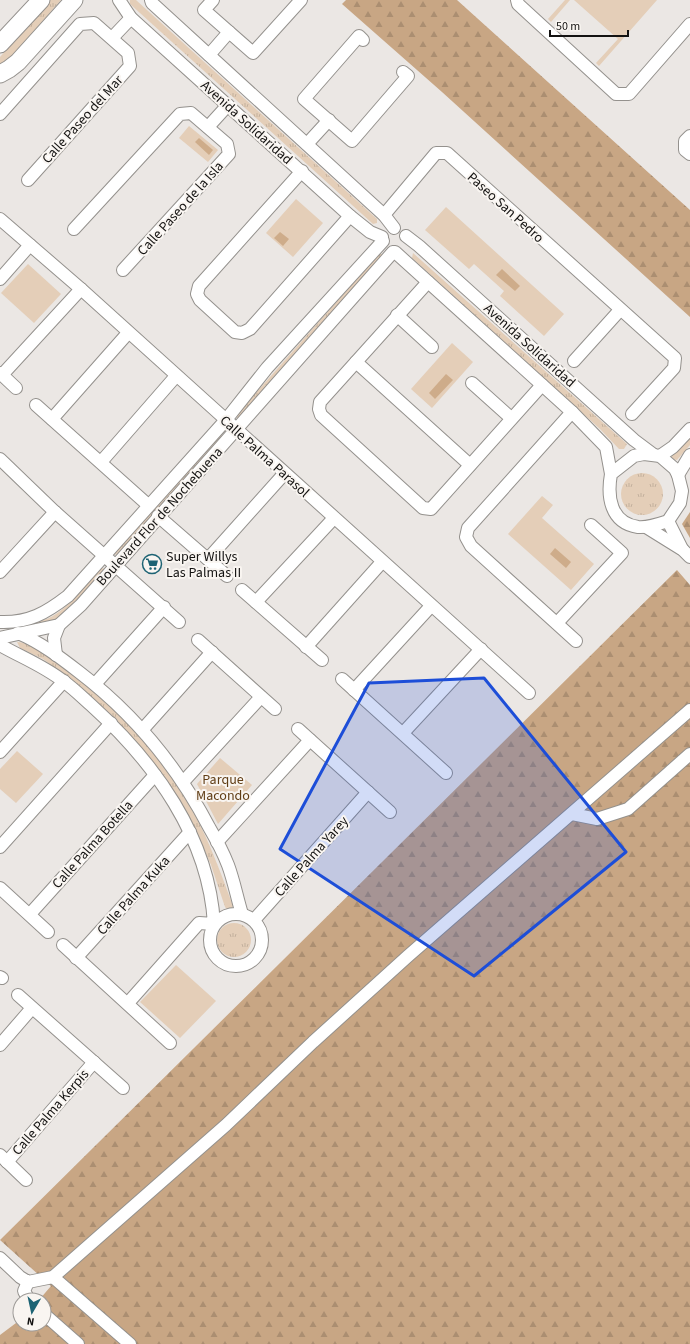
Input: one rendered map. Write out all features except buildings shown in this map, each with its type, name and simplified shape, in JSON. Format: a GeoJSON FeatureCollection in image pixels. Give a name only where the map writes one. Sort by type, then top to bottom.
{"type":"FeatureCollection","features":[{"type":"Feature","properties":{"kind":"main road"},"geometry":{"type":"LineString","coordinates":[[0,44],[41,0]]}},
{"type":"Feature","properties":{"kind":"main road"},"geometry":{"type":"LineString","coordinates":[[0,74],[9,70],[18,62],[74,0]]}},
{"type":"Feature","properties":{"kind":"street","name":"Avenida Solidaridad"},"geometry":{"type":"LineString","coordinates":[[119,0],[131,18],[302,171],[346,220],[382,239]]}},
{"type":"Feature","properties":{"kind":"street","name":"Avenida Solidaridad"},"geometry":{"type":"LineString","coordinates":[[151,0],[152,3],[208,55],[384,215],[394,228]]}},
{"type":"Feature","properties":{"kind":"street"},"geometry":{"type":"LineString","coordinates":[[213,0],[201,13],[229,32],[250,56],[301,0]]}},
{"type":"Feature","properties":{"kind":"street"},"geometry":{"type":"LineString","coordinates":[[518,0],[518,4],[616,94],[629,94],[690,24]]}},
{"type":"Feature","properties":{"kind":"street"},"geometry":{"type":"LineString","coordinates":[[112,38],[131,18]]}},
{"type":"Feature","properties":{"kind":"street","name":"Calle Paseo del Mar"},"geometry":{"type":"LineString","coordinates":[[0,114],[80,24],[94,23],[128,53],[130,66],[28,180]]}},
{"type":"Feature","properties":{"kind":"street"},"geometry":{"type":"LineString","coordinates":[[208,55],[229,32]]}},
{"type":"Feature","properties":{"kind":"street"},"geometry":{"type":"LineString","coordinates":[[363,40],[358,36],[300,103],[329,120],[350,144],[408,76],[403,72]]}},
{"type":"Feature","properties":{"kind":"street"},"geometry":{"type":"LineString","coordinates":[[208,127],[228,105]]}},
{"type":"Feature","properties":{"kind":"street","name":"Calle Paseo de la Isla"},"geometry":{"type":"LineString","coordinates":[[74,229],[180,114],[191,113],[208,127],[227,144],[229,154],[123,270]]}},
{"type":"Feature","properties":{"kind":"street"},"geometry":{"type":"LineString","coordinates":[[307,144],[329,120]]}},
{"type":"Feature","properties":{"kind":"street"},"geometry":{"type":"LineString","coordinates":[[690,136],[685,141],[685,150],[690,154]]}},
{"type":"Feature","properties":{"kind":"street","name":"Paseo San Pedro"},"geometry":{"type":"LineString","coordinates":[[384,215],[436,153],[447,153],[675,358],[674,368],[632,414]]}},
{"type":"Feature","properties":{"kind":"street"},"geometry":{"type":"LineString","coordinates":[[302,171],[199,286],[197,294],[200,300],[235,332],[242,333],[250,329],[346,220]]}},
{"type":"Feature","properties":{"kind":"street","name":"Calle Palma Parasol"},"geometry":{"type":"LineString","coordinates":[[0,219],[81,289],[284,474],[529,693]]}},
{"type":"Feature","properties":{"kind":"street"},"geometry":{"type":"LineString","coordinates":[[394,228],[401,230],[406,236],[404,248],[394,252],[386,248],[382,239],[387,231],[394,228]]}},
{"type":"Feature","properties":{"kind":"street","name":"Avenida Solidaridad"},"geometry":{"type":"LineString","coordinates":[[406,236],[419,246],[634,440],[657,456]]}},
{"type":"Feature","properties":{"kind":"street","name":"Boulevard Flor de Nochebuena"},"geometry":{"type":"LineString","coordinates":[[0,622],[10,622],[34,617],[49,611],[68,596],[225,420],[267,368],[382,239]]}},
{"type":"Feature","properties":{"kind":"street"},"geometry":{"type":"LineString","coordinates":[[0,279],[30,245]]}},
{"type":"Feature","properties":{"kind":"street","name":"Avenida Solidaridad"},"geometry":{"type":"LineString","coordinates":[[394,252],[572,412],[606,447],[611,474]]}},
{"type":"Feature","properties":{"kind":"street","name":"Boulevard Flor de Nochebuena"},"geometry":{"type":"LineString","coordinates":[[1,645],[21,634],[58,625],[81,604],[394,252]]}},
{"type":"Feature","properties":{"kind":"street"},"geometry":{"type":"LineString","coordinates":[[428,282],[320,402],[319,408],[321,415],[417,503],[423,508],[431,509],[542,384]]}},
{"type":"Feature","properties":{"kind":"street"},"geometry":{"type":"LineString","coordinates":[[16,388],[1,374],[81,289]]}},
{"type":"Feature","properties":{"kind":"street"},"geometry":{"type":"LineString","coordinates":[[574,361],[620,310]]}},
{"type":"Feature","properties":{"kind":"street"},"geometry":{"type":"LineString","coordinates":[[397,315],[432,347]]}},
{"type":"Feature","properties":{"kind":"street"},"geometry":{"type":"LineString","coordinates":[[52,419],[128,333]]}},
{"type":"Feature","properties":{"kind":"street"},"geometry":{"type":"LineString","coordinates":[[356,362],[470,465]]}},
{"type":"Feature","properties":{"kind":"street"},"geometry":{"type":"LineString","coordinates":[[101,462],[176,376]]}},
{"type":"Feature","properties":{"kind":"street"},"geometry":{"type":"LineString","coordinates":[[472,383],[511,418]]}},
{"type":"Feature","properties":{"kind":"street"},"geometry":{"type":"LineString","coordinates":[[36,405],[148,505]]}},
{"type":"Feature","properties":{"kind":"street"},"geometry":{"type":"LineString","coordinates":[[572,412],[468,528],[466,537],[471,546],[576,641]]}},
{"type":"Feature","properties":{"kind":"street"},"geometry":{"type":"LineString","coordinates":[[657,456],[673,448],[690,429]]}},
{"type":"Feature","properties":{"kind":"street"},"geometry":{"type":"LineString","coordinates":[[646,527],[668,521],[680,504],[682,491],[675,469],[657,456],[644,454],[634,456],[611,474],[608,488],[609,499],[613,510],[620,518],[630,524],[646,527],[686,553]]}},
{"type":"Feature","properties":{"kind":"street"},"geometry":{"type":"LineString","coordinates":[[678,476],[690,455]]}},
{"type":"Feature","properties":{"kind":"street"},"geometry":{"type":"LineString","coordinates":[[2,467],[179,622]]}},
{"type":"Feature","properties":{"kind":"street"},"geometry":{"type":"LineString","coordinates":[[208,559],[284,474]]}},
{"type":"Feature","properties":{"kind":"street"},"geometry":{"type":"LineString","coordinates":[[0,572],[55,512]]}},
{"type":"Feature","properties":{"kind":"street"},"geometry":{"type":"LineString","coordinates":[[158,516],[228,576]]}},
{"type":"Feature","properties":{"kind":"street"},"geometry":{"type":"LineString","coordinates":[[256,602],[334,518]]}},
{"type":"Feature","properties":{"kind":"street"},"geometry":{"type":"LineString","coordinates":[[668,521],[686,553]]}},
{"type":"Feature","properties":{"kind":"street"},"geometry":{"type":"LineString","coordinates":[[557,623],[622,553],[591,525]]}},
{"type":"Feature","properties":{"kind":"street"},"geometry":{"type":"LineString","coordinates":[[306,646],[382,562]]}},
{"type":"Feature","properties":{"kind":"street"},"geometry":{"type":"LineString","coordinates":[[242,590],[322,660]]}},
{"type":"Feature","properties":{"kind":"street"},"geometry":{"type":"LineString","coordinates":[[354,690],[431,606]]}},
{"type":"Feature","properties":{"kind":"street"},"geometry":{"type":"LineString","coordinates":[[95,684],[164,608]]}},
{"type":"Feature","properties":{"kind":"street"},"geometry":{"type":"LineString","coordinates":[[56,655],[54,638],[58,625]]}},
{"type":"Feature","properties":{"kind":"street"},"geometry":{"type":"LineString","coordinates":[[0,626],[21,634],[56,655],[95,684],[143,729],[193,796],[228,865],[242,914]]}},
{"type":"Feature","properties":{"kind":"street"},"geometry":{"type":"LineString","coordinates":[[198,640],[275,709]]}},
{"type":"Feature","properties":{"kind":"street"},"geometry":{"type":"LineString","coordinates":[[1,645],[23,656],[64,681],[111,723],[155,775],[174,803],[190,832],[207,874],[213,899],[214,924],[210,934],[210,945],[214,955],[222,962],[233,966],[244,965],[253,959],[260,950],[262,940],[260,929],[254,920],[242,914],[229,914],[214,924],[199,923],[128,1003]]}},
{"type":"Feature","properties":{"kind":"street"},"geometry":{"type":"LineString","coordinates":[[403,733],[481,649]]}},
{"type":"Feature","properties":{"kind":"street"},"geometry":{"type":"LineString","coordinates":[[143,729],[212,652]]}},
{"type":"Feature","properties":{"kind":"street"},"geometry":{"type":"LineString","coordinates":[[342,680],[446,772]]}},
{"type":"Feature","properties":{"kind":"street"},"geometry":{"type":"LineString","coordinates":[[0,752],[64,681]]}},
{"type":"Feature","properties":{"kind":"street"},"geometry":{"type":"LineString","coordinates":[[183,782],[261,697]]}},
{"type":"Feature","properties":{"kind":"street"},"geometry":{"type":"LineString","coordinates":[[0,1258],[20,1278],[28,1282],[54,1277],[226,1125],[313,1042],[402,961],[690,710]]}},
{"type":"Feature","properties":{"kind":"street"},"geometry":{"type":"LineString","coordinates":[[0,847],[111,723]]}},
{"type":"Feature","properties":{"kind":"street"},"geometry":{"type":"LineString","coordinates":[[298,729],[390,812]]}},
{"type":"Feature","properties":{"kind":"street"},"geometry":{"type":"LineString","coordinates":[[217,842],[310,740]]}},
{"type":"Feature","properties":{"kind":"street"},"geometry":{"type":"LineString","coordinates":[[572,814],[596,819],[628,809],[690,754]]}},
{"type":"Feature","properties":{"kind":"street","name":"Calle Palma Botella"},"geometry":{"type":"LineString","coordinates":[[30,914],[155,775]]}},
{"type":"Feature","properties":{"kind":"street","name":"Calle Palma Yarey"},"geometry":{"type":"LineString","coordinates":[[254,920],[368,792]]}},
{"type":"Feature","properties":{"kind":"street","name":"Calle Palma Kuka"},"geometry":{"type":"LineString","coordinates":[[76,958],[190,832]]}},
{"type":"Feature","properties":{"kind":"street"},"geometry":{"type":"LineString","coordinates":[[0,888],[48,932]]}},
{"type":"Feature","properties":{"kind":"street"},"geometry":{"type":"LineString","coordinates":[[63,946],[128,1003],[170,1043]]}},
{"type":"Feature","properties":{"kind":"street","name":"Calle Palma Kerpis"},"geometry":{"type":"LineString","coordinates":[[18,995],[123,1088]]}},
{"type":"Feature","properties":{"kind":"street"},"geometry":{"type":"LineString","coordinates":[[0,1045],[32,1008]]}},
{"type":"Feature","properties":{"kind":"street","name":"Calle Palma Kerpis"},"geometry":{"type":"LineString","coordinates":[[4,1158],[94,1062]]}},
{"type":"Feature","properties":{"kind":"street"},"geometry":{"type":"LineString","coordinates":[[4,1158],[26,1180]]}},
{"type":"Feature","properties":{"kind":"street"},"geometry":{"type":"LineString","coordinates":[[54,1277],[130,1344]]}},
{"type":"Feature","properties":{"kind":"street"},"geometry":{"type":"LineString","coordinates":[[25,1292],[28,1282]]}},
{"type":"Feature","properties":{"kind":"street"},"geometry":{"type":"LineString","coordinates":[[52,1321],[78,1344]]}},
{"type":"Feature","properties":{"kind":"highlighted area"},"geometry":{"type":"Polygon","coordinates":[[[484,678],[626,852],[474,976],[280,849],[369,683],[484,678]]]}},
{"type":"Feature","properties":{"kind":"green space"},"geometry":{"type":"Polygon","coordinates":[[[50,0],[61,0],[5,64],[0,67],[0,57],[50,0]]]}},
{"type":"Feature","properties":{"kind":"green space"},"geometry":{"type":"Polygon","coordinates":[[[130,0],[136,0],[377,219],[377,223],[373,224],[130,4],[130,0]]]}},
{"type":"Feature","properties":{"kind":"green space"},"geometry":{"type":"Polygon","coordinates":[[[346,0],[457,0],[690,210],[690,317],[442,92],[342,4],[346,0]]]}},
{"type":"Feature","properties":{"kind":"green space"},"geometry":{"type":"Polygon","coordinates":[[[565,0],[570,0],[551,22],[548,19],[565,0]]]}},
{"type":"Feature","properties":{"kind":"green space"},"geometry":{"type":"Polygon","coordinates":[[[574,0],[657,0],[599,66],[596,63],[618,39],[574,0]]]}},
{"type":"Feature","properties":{"kind":"green space"},"geometry":{"type":"Polygon","coordinates":[[[189,126],[218,150],[208,162],[179,138],[189,126]]]}},
{"type":"Feature","properties":{"kind":"green space"},"geometry":{"type":"Polygon","coordinates":[[[296,199],[323,223],[293,257],[266,233],[296,199]]]}},
{"type":"Feature","properties":{"kind":"green space"},"geometry":{"type":"Polygon","coordinates":[[[446,207],[564,314],[544,336],[500,296],[504,291],[474,264],[469,269],[425,230],[446,207]]]}},
{"type":"Feature","properties":{"kind":"green space"},"geometry":{"type":"Polygon","coordinates":[[[413,253],[627,444],[624,449],[619,449],[600,429],[412,258],[413,253]]]}},
{"type":"Feature","properties":{"kind":"green space"},"geometry":{"type":"Polygon","coordinates":[[[379,254],[382,254],[381,257],[241,417],[237,418],[238,413],[379,254]]]}},
{"type":"Feature","properties":{"kind":"green space"},"geometry":{"type":"Polygon","coordinates":[[[28,264],[61,294],[34,323],[1,293],[28,264]]]}},
{"type":"Feature","properties":{"kind":"green space"},"geometry":{"type":"Polygon","coordinates":[[[452,343],[473,362],[432,408],[411,389],[452,343]]]}},
{"type":"Feature","properties":{"kind":"green space"},"geometry":{"type":"Polygon","coordinates":[[[223,435],[119,553],[114,555],[115,550],[218,437],[223,435]]]}},
{"type":"Feature","properties":{"kind":"green space"},"geometry":{"type":"Polygon","coordinates":[[[690,435],[690,445],[677,460],[671,459],[672,455],[690,435]]]}},
{"type":"Feature","properties":{"kind":"green space"},"geometry":{"type":"Polygon","coordinates":[[[638,473],[646,473],[654,476],[660,482],[663,494],[660,506],[654,512],[646,515],[638,515],[630,512],[624,506],[621,498],[621,490],[624,482],[630,476],[638,473]]]}},
{"type":"Feature","properties":{"kind":"green space"},"geometry":{"type":"Polygon","coordinates":[[[542,496],[553,505],[542,518],[594,564],[571,590],[508,534],[542,496]]]}},
{"type":"Feature","properties":{"kind":"green space"},"geometry":{"type":"Polygon","coordinates":[[[690,512],[690,538],[682,524],[690,512]]]}},
{"type":"Feature","properties":{"kind":"green space"},"geometry":{"type":"Polygon","coordinates":[[[104,568],[102,573],[59,619],[20,630],[23,625],[49,618],[62,610],[98,570],[104,568]]]}},
{"type":"Feature","properties":{"kind":"green space"},"geometry":{"type":"Polygon","coordinates":[[[677,570],[690,585],[690,1344],[0,1344],[0,1335],[12,1326],[12,1332],[52,1332],[52,1292],[46,1292],[51,1286],[0,1240],[677,570]]]}},
{"type":"Feature","properties":{"kind":"green space"},"geometry":{"type":"Polygon","coordinates":[[[17,642],[30,645],[37,649],[87,686],[125,721],[158,760],[187,802],[205,835],[233,906],[229,912],[225,907],[211,865],[195,828],[177,798],[136,743],[116,719],[77,684],[43,659],[20,648],[17,642]]]}},
{"type":"Feature","properties":{"kind":"green space"},"geometry":{"type":"Polygon","coordinates":[[[17,751],[43,774],[16,803],[0,789],[0,769],[17,751]]]}},
{"type":"Feature","properties":{"kind":"green space","name":"Parque Macondo"},"geometry":{"type":"Polygon","coordinates":[[[220,758],[252,785],[218,824],[197,784],[220,758]]]}},
{"type":"Feature","properties":{"kind":"green space"},"geometry":{"type":"Polygon","coordinates":[[[234,923],[246,928],[251,940],[246,952],[234,957],[222,952],[217,940],[222,928],[234,923]]]}},
{"type":"Feature","properties":{"kind":"green space"},"geometry":{"type":"Polygon","coordinates":[[[176,965],[216,1001],[180,1038],[140,1002],[176,965]]]}},
{"type":"Feature","properties":{"kind":"shaded area"},"geometry":{"type":"Polygon","coordinates":[[[199,138],[213,150],[209,155],[195,142],[199,138]]]}},
{"type":"Feature","properties":{"kind":"shaded area"},"geometry":{"type":"Polygon","coordinates":[[[280,232],[289,239],[283,246],[274,238],[280,232]]]}},
{"type":"Feature","properties":{"kind":"shaded area"},"geometry":{"type":"Polygon","coordinates":[[[502,269],[520,286],[515,291],[496,275],[502,269]]]}},
{"type":"Feature","properties":{"kind":"shaded area"},"geometry":{"type":"Polygon","coordinates":[[[446,374],[453,380],[435,399],[429,393],[446,374]]]}},
{"type":"Feature","properties":{"kind":"shaded area"},"geometry":{"type":"Polygon","coordinates":[[[555,548],[571,562],[566,568],[550,554],[555,548]]]}},
{"type":"Feature","properties":{"kind":"place","name":"Super Willys Las Palmas II"},"geometry":{"type":"Point","coordinates":[152,564]}}]}
